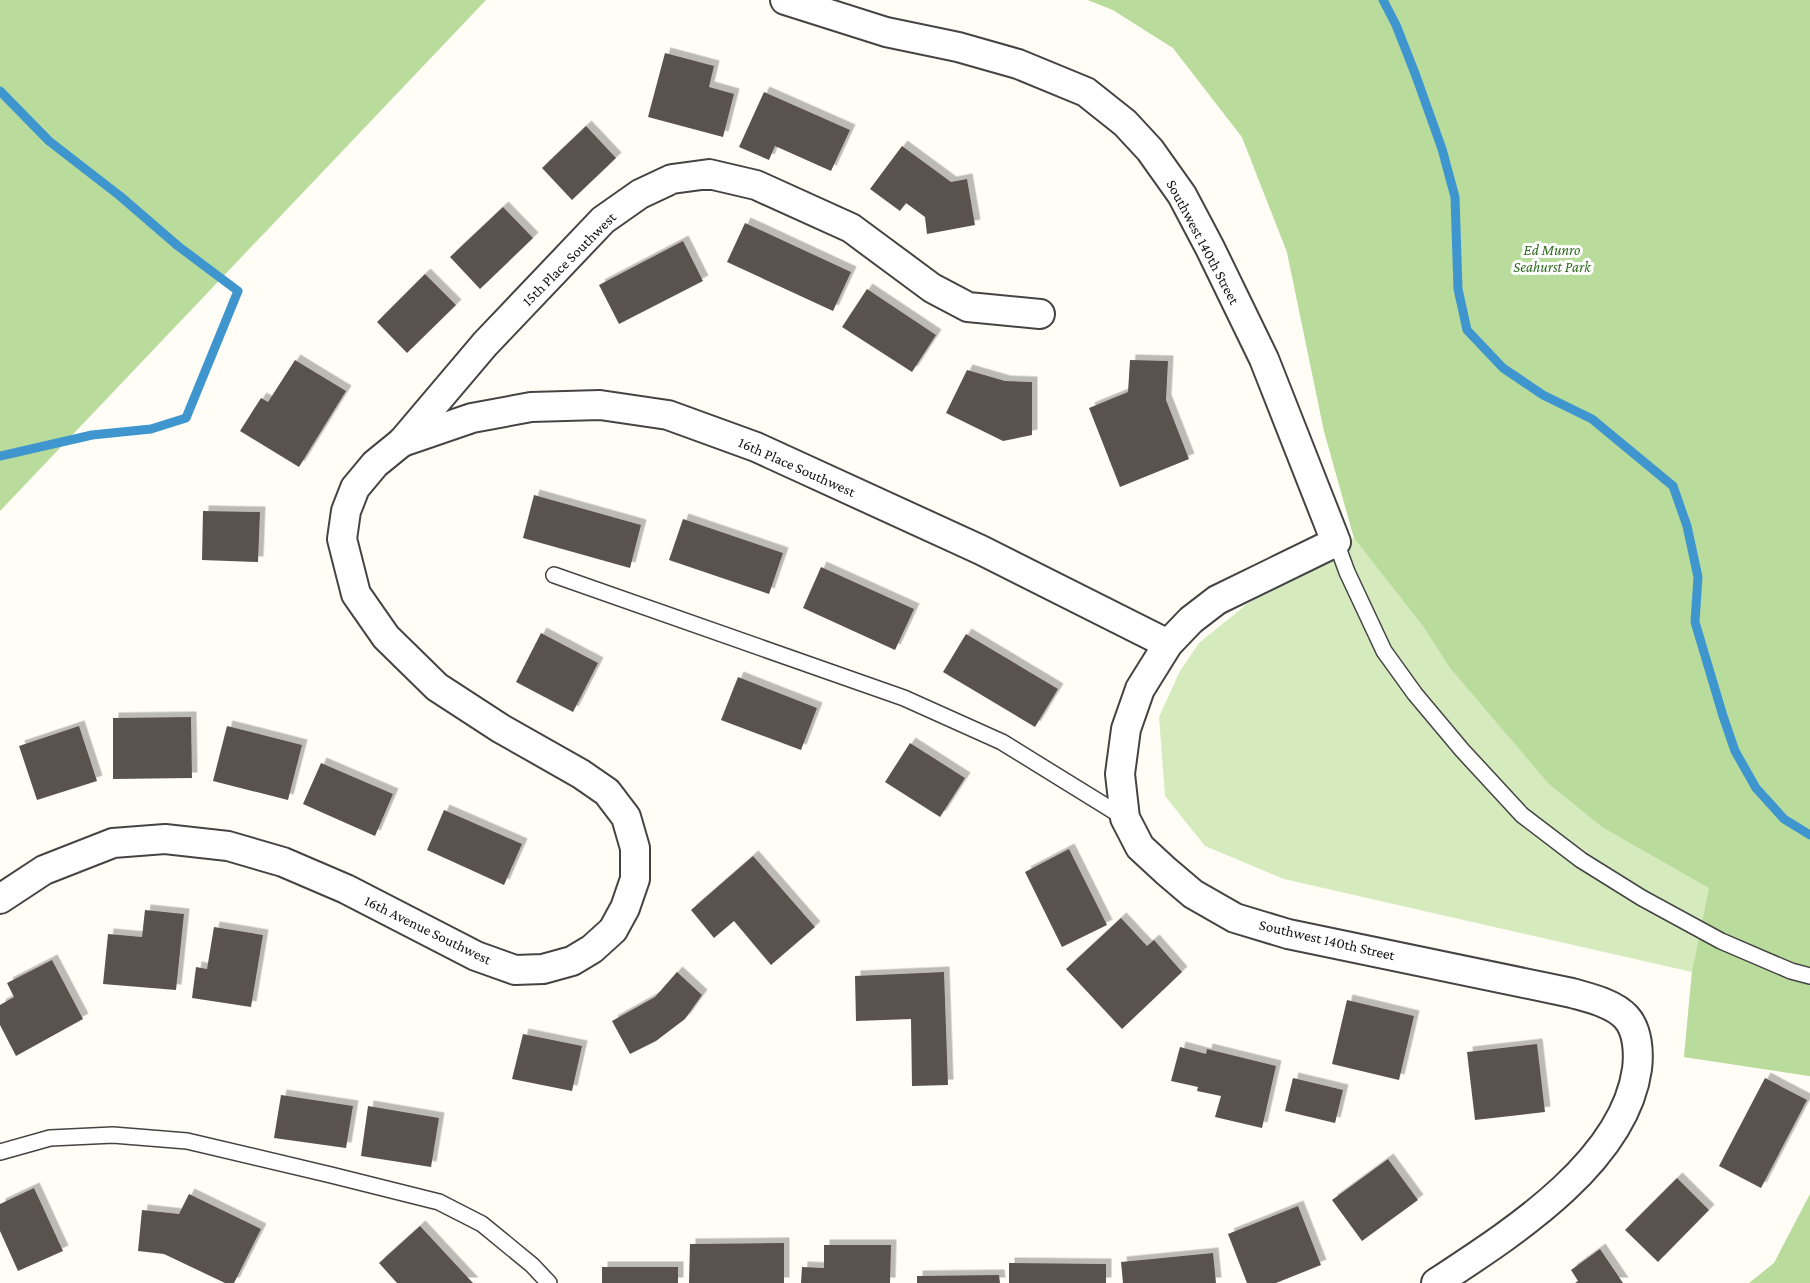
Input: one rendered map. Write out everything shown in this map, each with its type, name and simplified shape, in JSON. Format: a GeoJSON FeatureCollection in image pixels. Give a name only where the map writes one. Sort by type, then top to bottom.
{"type":"FeatureCollection","features":[{"type":"Feature","properties":{"kind":"street","name":"Southwest 140th Street"},"geometry":{"type":"LineString","coordinates":[[785,0],[886,32],[958,46],[1018,64],[1086,93],[1125,123],[1150,150],[1182,195],[1264,359],[1336,542],[1217,600],[1191,620],[1168,644],[1140,689],[1126,729],[1120,774],[1125,819],[1140,847],[1193,894],[1235,918],[1288,934],[1572,993],[1606,1004],[1626,1017],[1635,1036],[1639,1057],[1635,1082],[1616,1125],[1592,1161],[1542,1208],[1492,1246],[1436,1283]]}},
{"type":"Feature","properties":{"kind":"street","name":"15th Place Southwest"},"geometry":{"type":"LineString","coordinates":[[402,442],[485,344],[603,220],[640,194],[672,179],[709,174],[756,185],[850,228],[932,288],[968,306],[1040,314]]}},
{"type":"Feature","properties":{"kind":"street","name":"16th Place Southwest"},"geometry":{"type":"LineString","coordinates":[[402,442],[472,418],[531,407],[600,405],[668,415],[756,447],[981,550],[1168,644]]}},
{"type":"Feature","properties":{"kind":"street","name":"16th Avenue Southwest"},"geometry":{"type":"LineString","coordinates":[[0,899],[44,870],[113,843],[165,839],[228,846],[283,862],[346,889],[476,956],[515,970],[543,969],[572,961],[592,949],[613,930],[625,908],[635,879],[635,848],[626,817],[607,792],[437,687],[386,637],[356,594],[342,539],[346,511],[355,488],[375,464],[402,442]]}},
{"type":"Feature","properties":{"kind":"lane","name":"Southwest 140th Street"},"geometry":{"type":"LineString","coordinates":[[1336,542],[1347,572],[1384,651],[1462,750],[1522,815],[1581,860],[1642,898],[1721,941],[1791,971],[1810,976]]}},
{"type":"Feature","properties":{"kind":"lane"},"geometry":{"type":"LineString","coordinates":[[554,575],[904,698],[1002,742],[1125,819]]}},
{"type":"Feature","properties":{"kind":"lane"},"geometry":{"type":"LineString","coordinates":[[0,1152],[50,1138],[113,1135],[187,1141],[331,1175],[440,1202],[482,1224],[532,1265],[549,1283]]}},
{"type":"Feature","properties":{"kind":"green space"},"geometry":{"type":"Polygon","coordinates":[[[0,0],[486,0],[0,511],[0,0]]]}},
{"type":"Feature","properties":{"kind":"green space","name":"Ed Munro Seahurst Park"},"geometry":{"type":"Polygon","coordinates":[[[1088,0],[1810,0],[1810,1076],[1684,1057],[1692,972],[1284,879],[1205,846],[1165,796],[1159,717],[1180,671],[1199,643],[1247,604],[1354,538],[1324,431],[1287,252],[1242,137],[1173,48],[1113,10],[1088,0]]]}},
{"type":"Feature","properties":{"kind":"green space","name":"Ed Munro Seahurst Park"},"geometry":{"type":"Polygon","coordinates":[[[1088,0],[1810,0],[1810,1076],[1684,1057],[1692,972],[1709,888],[1602,827],[1549,784],[1450,668],[1423,626],[1354,538],[1324,431],[1287,252],[1242,137],[1173,48],[1113,10],[1088,0]]]}},
{"type":"Feature","properties":{"kind":"green space"},"geometry":{"type":"Polygon","coordinates":[[[1810,1194],[1810,1283],[1749,1283],[1774,1263],[1810,1194]]]}},
{"type":"Feature","properties":{"kind":"building"},"geometry":{"type":"Polygon","coordinates":[[[665,53],[714,66],[709,87],[734,94],[723,137],[648,117],[665,53]]]}},
{"type":"Feature","properties":{"kind":"building"},"geometry":{"type":"Polygon","coordinates":[[[764,92],[850,130],[831,171],[775,146],[769,160],[739,147],[764,92]]]}},
{"type":"Feature","properties":{"kind":"building"},"geometry":{"type":"Polygon","coordinates":[[[586,126],[616,158],[572,200],[542,168],[586,126]]]}},
{"type":"Feature","properties":{"kind":"building"},"geometry":{"type":"Polygon","coordinates":[[[902,146],[951,182],[967,179],[975,225],[927,234],[925,217],[906,203],[900,211],[870,189],[902,146]]]}},
{"type":"Feature","properties":{"kind":"building"},"geometry":{"type":"Polygon","coordinates":[[[503,207],[533,238],[480,289],[450,257],[503,207]]]}},
{"type":"Feature","properties":{"kind":"building"},"geometry":{"type":"Polygon","coordinates":[[[745,223],[851,272],[833,311],[727,262],[745,223]]]}},
{"type":"Feature","properties":{"kind":"building"},"geometry":{"type":"Polygon","coordinates":[[[683,241],[703,281],[619,324],[599,285],[683,241]]]}},
{"type":"Feature","properties":{"kind":"building"},"geometry":{"type":"Polygon","coordinates":[[[425,274],[456,305],[407,353],[377,322],[425,274]]]}},
{"type":"Feature","properties":{"kind":"building"},"geometry":{"type":"Polygon","coordinates":[[[867,289],[936,335],[912,372],[842,327],[867,289]]]}},
{"type":"Feature","properties":{"kind":"building"},"geometry":{"type":"Polygon","coordinates":[[[295,360],[346,391],[299,467],[240,431],[261,398],[268,402],[295,360]]]}},
{"type":"Feature","properties":{"kind":"building"},"geometry":{"type":"Polygon","coordinates":[[[1130,360],[1168,361],[1166,400],[1189,459],[1120,487],[1089,408],[1128,392],[1130,360]]]}},
{"type":"Feature","properties":{"kind":"building"},"geometry":{"type":"Polygon","coordinates":[[[967,370],[1005,381],[1032,382],[1032,435],[1003,441],[946,413],[967,370]]]}},
{"type":"Feature","properties":{"kind":"building"},"geometry":{"type":"Polygon","coordinates":[[[534,495],[641,525],[630,568],[523,538],[534,495]]]}},
{"type":"Feature","properties":{"kind":"building"},"geometry":{"type":"Polygon","coordinates":[[[203,511],[260,512],[258,562],[202,560],[203,511]]]}},
{"type":"Feature","properties":{"kind":"building"},"geometry":{"type":"Polygon","coordinates":[[[683,519],[783,553],[769,594],[669,560],[683,519]]]}},
{"type":"Feature","properties":{"kind":"building"},"geometry":{"type":"Polygon","coordinates":[[[821,567],[914,609],[895,650],[803,608],[821,567]]]}},
{"type":"Feature","properties":{"kind":"building"},"geometry":{"type":"Polygon","coordinates":[[[541,633],[598,663],[573,712],[516,682],[541,633]]]}},
{"type":"Feature","properties":{"kind":"building"},"geometry":{"type":"Polygon","coordinates":[[[966,634],[1058,689],[1035,727],[943,672],[966,634]]]}},
{"type":"Feature","properties":{"kind":"building"},"geometry":{"type":"Polygon","coordinates":[[[738,677],[817,708],[801,750],[721,720],[738,677]]]}},
{"type":"Feature","properties":{"kind":"building"},"geometry":{"type":"Polygon","coordinates":[[[191,717],[192,778],[113,779],[113,718],[191,717]]]}},
{"type":"Feature","properties":{"kind":"building"},"geometry":{"type":"Polygon","coordinates":[[[79,726],[97,781],[37,800],[19,746],[79,726]]]}},
{"type":"Feature","properties":{"kind":"building"},"geometry":{"type":"Polygon","coordinates":[[[227,726],[302,745],[288,800],[213,781],[227,726]]]}},
{"type":"Feature","properties":{"kind":"building"},"geometry":{"type":"Polygon","coordinates":[[[910,743],[965,778],[940,817],[885,782],[910,743]]]}},
{"type":"Feature","properties":{"kind":"building"},"geometry":{"type":"Polygon","coordinates":[[[321,763],[393,794],[375,836],[303,804],[321,763]]]}},
{"type":"Feature","properties":{"kind":"building"},"geometry":{"type":"Polygon","coordinates":[[[444,810],[522,844],[504,885],[427,850],[444,810]]]}},
{"type":"Feature","properties":{"kind":"building"},"geometry":{"type":"Polygon","coordinates":[[[1069,849],[1107,925],[1062,947],[1025,872],[1069,849]]]}},
{"type":"Feature","properties":{"kind":"building"},"geometry":{"type":"Polygon","coordinates":[[[753,856],[815,927],[771,965],[734,921],[714,938],[691,910],[753,856]]]}},
{"type":"Feature","properties":{"kind":"building"},"geometry":{"type":"Polygon","coordinates":[[[145,910],[184,914],[176,990],[103,984],[108,934],[142,937],[145,910]]]}},
{"type":"Feature","properties":{"kind":"building"},"geometry":{"type":"Polygon","coordinates":[[[1121,918],[1147,946],[1154,940],[1182,972],[1122,1029],[1066,969],[1121,918]]]}},
{"type":"Feature","properties":{"kind":"building"},"geometry":{"type":"Polygon","coordinates":[[[214,927],[263,935],[251,1007],[192,998],[196,967],[207,969],[214,927]]]}},
{"type":"Feature","properties":{"kind":"building"},"geometry":{"type":"Polygon","coordinates":[[[52,960],[83,1019],[16,1056],[0,1025],[0,1005],[14,997],[7,983],[52,960]]]}},
{"type":"Feature","properties":{"kind":"building"},"geometry":{"type":"Polygon","coordinates":[[[677,972],[702,995],[685,1019],[656,1041],[630,1054],[612,1021],[655,997],[677,972]]]}},
{"type":"Feature","properties":{"kind":"building"},"geometry":{"type":"Polygon","coordinates":[[[944,972],[948,1085],[912,1086],[911,1019],[856,1021],[855,976],[944,972]]]}},
{"type":"Feature","properties":{"kind":"building"},"geometry":{"type":"Polygon","coordinates":[[[1347,1000],[1414,1016],[1399,1080],[1332,1064],[1347,1000]]]}},
{"type":"Feature","properties":{"kind":"building"},"geometry":{"type":"Polygon","coordinates":[[[523,1034],[582,1046],[572,1091],[512,1079],[523,1034]]]}},
{"type":"Feature","properties":{"kind":"building"},"geometry":{"type":"Polygon","coordinates":[[[1537,1044],[1545,1112],[1475,1120],[1467,1052],[1537,1044]]]}},
{"type":"Feature","properties":{"kind":"building"},"geometry":{"type":"Polygon","coordinates":[[[1180,1047],[1206,1054],[1207,1049],[1276,1066],[1262,1128],[1215,1117],[1221,1096],[1197,1091],[1198,1087],[1171,1081],[1180,1047]]]}},
{"type":"Feature","properties":{"kind":"building"},"geometry":{"type":"Polygon","coordinates":[[[1293,1078],[1343,1090],[1335,1123],[1285,1111],[1293,1078]]]}},
{"type":"Feature","properties":{"kind":"building"},"geometry":{"type":"Polygon","coordinates":[[[1765,1078],[1807,1100],[1761,1188],[1719,1166],[1765,1078]]]}},
{"type":"Feature","properties":{"kind":"building"},"geometry":{"type":"Polygon","coordinates":[[[281,1095],[353,1106],[346,1148],[274,1138],[281,1095]]]}},
{"type":"Feature","properties":{"kind":"building"},"geometry":{"type":"Polygon","coordinates":[[[368,1106],[439,1118],[431,1167],[361,1156],[368,1106]]]}},
{"type":"Feature","properties":{"kind":"building"},"geometry":{"type":"Polygon","coordinates":[[[1388,1159],[1418,1200],[1362,1241],[1332,1200],[1388,1159]]]}},
{"type":"Feature","properties":{"kind":"building"},"geometry":{"type":"Polygon","coordinates":[[[1677,1178],[1709,1210],[1658,1262],[1625,1230],[1677,1178]]]}},
{"type":"Feature","properties":{"kind":"building"},"geometry":{"type":"Polygon","coordinates":[[[34,1188],[63,1251],[18,1271],[0,1231],[0,1204],[34,1188]]]}},
{"type":"Feature","properties":{"kind":"building"},"geometry":{"type":"Polygon","coordinates":[[[189,1194],[261,1229],[234,1283],[225,1283],[164,1254],[138,1251],[142,1210],[179,1214],[189,1194]]]}},
{"type":"Feature","properties":{"kind":"building"},"geometry":{"type":"Polygon","coordinates":[[[1298,1206],[1321,1265],[1276,1283],[1247,1283],[1228,1234],[1298,1206]]]}},
{"type":"Feature","properties":{"kind":"building"},"geometry":{"type":"Polygon","coordinates":[[[420,1226],[473,1283],[397,1283],[379,1263],[420,1226]]]}},
{"type":"Feature","properties":{"kind":"building"},"geometry":{"type":"Polygon","coordinates":[[[784,1243],[784,1283],[689,1283],[690,1244],[784,1243]]]}},
{"type":"Feature","properties":{"kind":"building"},"geometry":{"type":"Polygon","coordinates":[[[824,1245],[891,1245],[890,1283],[801,1283],[802,1267],[824,1268],[824,1245]]]}},
{"type":"Feature","properties":{"kind":"building"},"geometry":{"type":"Polygon","coordinates":[[[1600,1249],[1623,1283],[1575,1283],[1578,1281],[1571,1270],[1600,1249]]]}},
{"type":"Feature","properties":{"kind":"building"},"geometry":{"type":"Polygon","coordinates":[[[1213,1253],[1216,1283],[1123,1283],[1121,1262],[1213,1253]]]}},
{"type":"Feature","properties":{"kind":"building"},"geometry":{"type":"Polygon","coordinates":[[[1009,1263],[1106,1264],[1106,1283],[1009,1283],[1009,1263]]]}},
{"type":"Feature","properties":{"kind":"building"},"geometry":{"type":"Polygon","coordinates":[[[602,1267],[678,1267],[678,1283],[602,1283],[602,1267]]]}},
{"type":"Feature","properties":{"kind":"building"},"geometry":{"type":"Polygon","coordinates":[[[999,1275],[1000,1283],[917,1283],[917,1276],[999,1275]]]}},
{"type":"Feature","properties":{"kind":"waterway"},"geometry":{"type":"LineString","coordinates":[[1383,0],[1396,25],[1416,76],[1442,149],[1455,197],[1458,289],[1467,330],[1503,368],[1543,395],[1592,419],[1673,486],[1687,526],[1698,577],[1695,622],[1735,751],[1756,788],[1784,819],[1810,835]]}},
{"type":"Feature","properties":{"kind":"waterway"},"geometry":{"type":"LineString","coordinates":[[0,91],[49,141],[120,196],[178,246],[238,291],[186,418],[151,429],[92,435],[0,456]]}}]}
